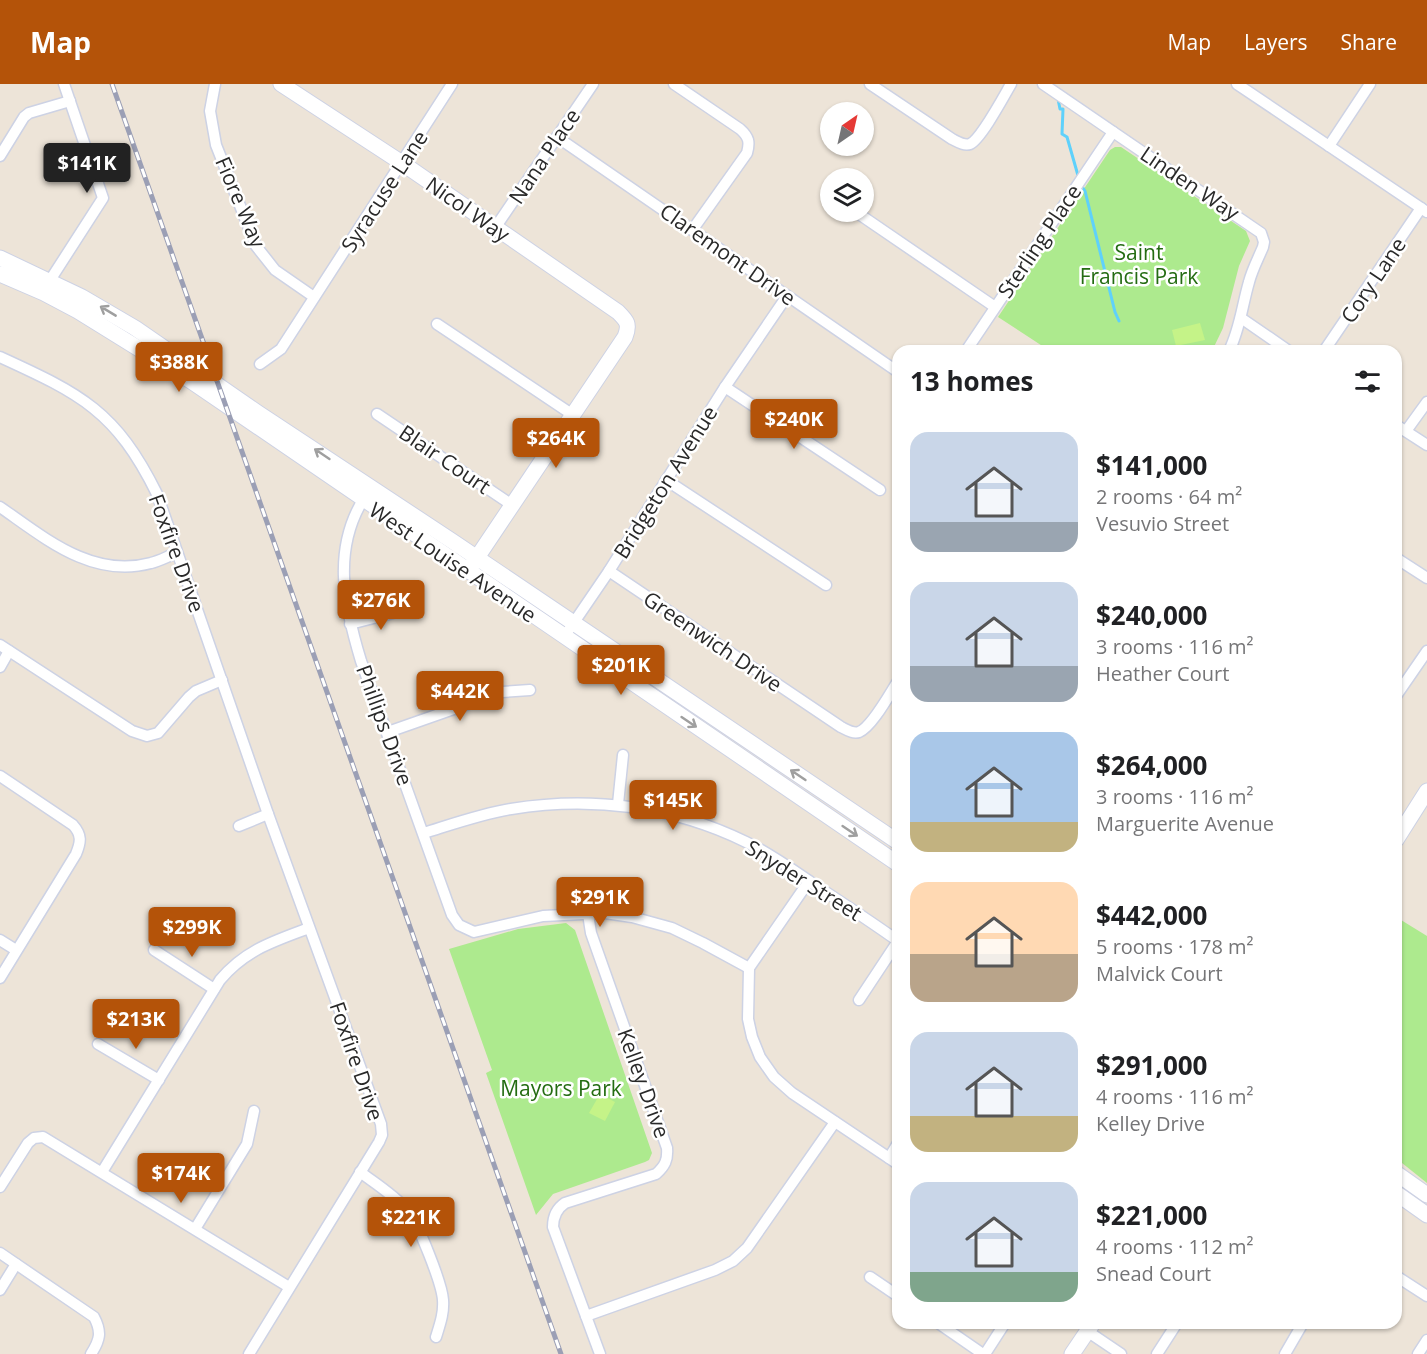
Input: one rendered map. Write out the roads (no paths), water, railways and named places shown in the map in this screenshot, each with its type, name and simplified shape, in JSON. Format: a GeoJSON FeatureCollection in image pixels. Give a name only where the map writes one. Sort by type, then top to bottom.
{"type":"FeatureCollection","features":[{"type":"Feature","properties":{"kind":"main road","name":"Nicol Way"},"geometry":{"type":"LineString","coordinates":[[281,84],[402,163],[627,320],[629,327],[618,348],[573,415]]}},
{"type":"Feature","properties":{"kind":"main road","name":"West Louise Avenue"},"geometry":{"type":"LineString","coordinates":[[0,258],[47,286],[367,494],[477,558],[892,838]]}},
{"type":"Feature","properties":{"kind":"main road","name":"West Louise Avenue"},"geometry":{"type":"LineString","coordinates":[[0,274],[47,286]]}},
{"type":"Feature","properties":{"kind":"main road"},"geometry":{"type":"LineString","coordinates":[[467,572],[573,415]]}},
{"type":"Feature","properties":{"kind":"main road","name":"West Louise Avenue"},"geometry":{"type":"LineString","coordinates":[[367,494],[467,572],[892,860]]}},
{"type":"Feature","properties":{"kind":"main road"},"geometry":{"type":"LineString","coordinates":[[1402,830],[1427,790]]}},
{"type":"Feature","properties":{"kind":"main road"},"geometry":{"type":"LineString","coordinates":[[1402,1177],[1427,1195]]}},
{"type":"Feature","properties":{"kind":"main road"},"geometry":{"type":"LineString","coordinates":[[1402,1197],[1427,1215]]}},
{"type":"Feature","properties":{"kind":"main road"},"geometry":{"type":"LineString","coordinates":[[1072,1354],[1089,1329]]}},
{"type":"Feature","properties":{"kind":"street"},"geometry":{"type":"LineString","coordinates":[[47,286],[103,198],[64,84]]}},
{"type":"Feature","properties":{"kind":"street","name":"Fiore Way"},"geometry":{"type":"LineString","coordinates":[[215,84],[210,111],[216,145],[256,246],[275,270],[314,297]]}},
{"type":"Feature","properties":{"kind":"street","name":"Syracuse Lane"},"geometry":{"type":"LineString","coordinates":[[260,363],[281,350],[452,84]]}},
{"type":"Feature","properties":{"kind":"street","name":"Nana Place"},"geometry":{"type":"LineString","coordinates":[[495,228],[593,84]]}},
{"type":"Feature","properties":{"kind":"street"},"geometry":{"type":"LineString","coordinates":[[674,84],[747,136],[749,143],[747,153],[693,229]]}},
{"type":"Feature","properties":{"kind":"street"},"geometry":{"type":"LineString","coordinates":[[870,84],[962,145],[969,145],[976,140],[1011,84]]}},
{"type":"Feature","properties":{"kind":"street","name":"Linden Way"},"geometry":{"type":"LineString","coordinates":[[1044,84],[1261,233],[1263,247],[1249,281],[1232,345]]}},
{"type":"Feature","properties":{"kind":"street"},"geometry":{"type":"LineString","coordinates":[[1237,84],[1424,210]]}},
{"type":"Feature","properties":{"kind":"street"},"geometry":{"type":"LineString","coordinates":[[1329,146],[1370,84]]}},
{"type":"Feature","properties":{"kind":"street"},"geometry":{"type":"LineString","coordinates":[[0,156],[24,117],[29,113],[70,101]]}},
{"type":"Feature","properties":{"kind":"street","name":"Sterling Place"},"geometry":{"type":"LineString","coordinates":[[970,345],[1113,132]]}},
{"type":"Feature","properties":{"kind":"street","name":"Claremont Drive"},"geometry":{"type":"LineString","coordinates":[[557,137],[892,368]]}},
{"type":"Feature","properties":{"kind":"street","name":"Cory Lane"},"geometry":{"type":"LineString","coordinates":[[1328,345],[1424,210]]}},
{"type":"Feature","properties":{"kind":"street"},"geometry":{"type":"LineString","coordinates":[[871,222],[995,307]]}},
{"type":"Feature","properties":{"kind":"street","name":"Bridgeton Avenue"},"geometry":{"type":"LineString","coordinates":[[564,637],[609,571],[725,387],[787,296]]}},
{"type":"Feature","properties":{"kind":"street"},"geometry":{"type":"LineString","coordinates":[[1241,318],[1280,345]]}},
{"type":"Feature","properties":{"kind":"street"},"geometry":{"type":"LineString","coordinates":[[437,324],[573,415]]}},
{"type":"Feature","properties":{"kind":"street","name":"Foxfire Drive"},"geometry":{"type":"LineString","coordinates":[[0,357],[70,390],[99,411],[113,425],[144,467],[157,494],[268,814],[381,1124],[380,1142],[249,1354]]}},
{"type":"Feature","properties":{"kind":"street"},"geometry":{"type":"LineString","coordinates":[[725,387],[880,490]]}},
{"type":"Feature","properties":{"kind":"street"},"geometry":{"type":"LineString","coordinates":[[1406,431],[1427,402]]}},
{"type":"Feature","properties":{"kind":"street","name":"Blair Court"},"geometry":{"type":"LineString","coordinates":[[377,414],[512,505]]}},
{"type":"Feature","properties":{"kind":"street"},"geometry":{"type":"LineString","coordinates":[[1402,428],[1427,445]]}},
{"type":"Feature","properties":{"kind":"street"},"geometry":{"type":"LineString","coordinates":[[666,480],[826,585]]}},
{"type":"Feature","properties":{"kind":"street","name":"Phillips Drive"},"geometry":{"type":"LineString","coordinates":[[367,494],[352,522],[344,558],[343,584],[350,624],[452,915],[459,925],[474,932],[543,916],[588,914]]}},
{"type":"Feature","properties":{"kind":"street"},"geometry":{"type":"LineString","coordinates":[[0,507],[54,544],[99,565],[116,567],[140,565],[177,553]]}},
{"type":"Feature","properties":{"kind":"street"},"geometry":{"type":"LineString","coordinates":[[1402,562],[1427,578]]}},
{"type":"Feature","properties":{"kind":"street","name":"Greenwich Drive"},"geometry":{"type":"LineString","coordinates":[[609,571],[852,733],[861,732],[869,725],[892,690]]}},
{"type":"Feature","properties":{"kind":"street"},"geometry":{"type":"LineString","coordinates":[[350,624],[405,610]]}},
{"type":"Feature","properties":{"kind":"street"},"geometry":{"type":"LineString","coordinates":[[0,666],[5,648],[132,731],[147,736],[158,733],[189,697],[222,680]]}},
{"type":"Feature","properties":{"kind":"street"},"geometry":{"type":"LineString","coordinates":[[1402,687],[1427,651]]}},
{"type":"Feature","properties":{"kind":"street"},"geometry":{"type":"LineString","coordinates":[[388,732],[502,692],[530,690]]}},
{"type":"Feature","properties":{"kind":"street"},"geometry":{"type":"LineString","coordinates":[[618,804],[622,755]]}},
{"type":"Feature","properties":{"kind":"street"},"geometry":{"type":"LineString","coordinates":[[0,776],[73,825],[81,841],[0,978]]}},
{"type":"Feature","properties":{"kind":"street","name":"Snyder Street"},"geometry":{"type":"LineString","coordinates":[[424,832],[477,816],[511,809],[558,804],[618,804],[704,825],[745,841],[773,856],[892,937]]}},
{"type":"Feature","properties":{"kind":"street"},"geometry":{"type":"LineString","coordinates":[[238,826],[268,814]]}},
{"type":"Feature","properties":{"kind":"street"},"geometry":{"type":"LineString","coordinates":[[809,881],[749,968],[748,1018],[752,1037],[760,1057],[774,1077],[792,1093],[892,1160]]}},
{"type":"Feature","properties":{"kind":"street"},"geometry":{"type":"LineString","coordinates":[[588,914],[632,917],[672,928],[749,968]]}},
{"type":"Feature","properties":{"kind":"street","name":"Kelley Drive"},"geometry":{"type":"LineString","coordinates":[[588,914],[591,933],[668,1156],[663,1168],[656,1174],[565,1203],[557,1210],[553,1219],[600,1354]]}},
{"type":"Feature","properties":{"kind":"street"},"geometry":{"type":"LineString","coordinates":[[102,1172],[214,989],[232,965],[266,944],[309,928]]}},
{"type":"Feature","properties":{"kind":"street"},"geometry":{"type":"LineString","coordinates":[[0,940],[16,950]]}},
{"type":"Feature","properties":{"kind":"street"},"geometry":{"type":"LineString","coordinates":[[154,950],[214,989]]}},
{"type":"Feature","properties":{"kind":"street"},"geometry":{"type":"LineString","coordinates":[[859,1000],[892,950]]}},
{"type":"Feature","properties":{"kind":"street"},"geometry":{"type":"LineString","coordinates":[[98,1044],[159,1080]]}},
{"type":"Feature","properties":{"kind":"street"},"geometry":{"type":"LineString","coordinates":[[195,1229],[247,1144],[254,1111]]}},
{"type":"Feature","properties":{"kind":"street"},"geometry":{"type":"LineString","coordinates":[[586,1316],[715,1270],[733,1261],[747,1248],[834,1122]]}},
{"type":"Feature","properties":{"kind":"street"},"geometry":{"type":"LineString","coordinates":[[0,1187],[28,1143],[34,1138],[43,1137],[289,1287]]}},
{"type":"Feature","properties":{"kind":"street"},"geometry":{"type":"LineString","coordinates":[[360,1172],[396,1198],[419,1227],[443,1298],[443,1313],[436,1336]]}},
{"type":"Feature","properties":{"kind":"street"},"geometry":{"type":"LineString","coordinates":[[0,1253],[93,1317],[100,1328],[99,1341],[91,1354]]}},
{"type":"Feature","properties":{"kind":"street"},"geometry":{"type":"LineString","coordinates":[[0,1290],[16,1264]]}},
{"type":"Feature","properties":{"kind":"street"},"geometry":{"type":"LineString","coordinates":[[870,1277],[892,1292]]}},
{"type":"Feature","properties":{"kind":"street"},"geometry":{"type":"LineString","coordinates":[[1402,1280],[1427,1296]]}},
{"type":"Feature","properties":{"kind":"street"},"geometry":{"type":"LineString","coordinates":[[947,1329],[984,1354],[1001,1329]]}},
{"type":"Feature","properties":{"kind":"street"},"geometry":{"type":"LineString","coordinates":[[1092,1329],[1121,1354]]}},
{"type":"Feature","properties":{"kind":"street"},"geometry":{"type":"LineString","coordinates":[[1157,1354],[1173,1329]]}},
{"type":"Feature","properties":{"kind":"street"},"geometry":{"type":"LineString","coordinates":[[1285,1354],[1300,1329]]}},
{"type":"Feature","properties":{"kind":"street"},"geometry":{"type":"LineString","coordinates":[[1418,1354],[1427,1340]]}},
{"type":"Feature","properties":{"kind":"waterway"},"geometry":{"type":"LineString","coordinates":[[1058,99],[1060,109],[1063,109],[1062,134],[1067,137],[1079,179]]}},
{"type":"Feature","properties":{"kind":"waterway"},"geometry":{"type":"LineString","coordinates":[[1081,185],[1085,191],[1119,321]]}},
{"type":"Feature","properties":{"kind":"railway"},"geometry":{"type":"LineString","coordinates":[[112,84],[561,1354]]}},
{"type":"Feature","properties":{"kind":"park label","name":"Saint Francis Park"},"geometry":{"type":"Point","coordinates":[1139,264]}},
{"type":"Feature","properties":{"kind":"park label","name":"Mayors Park"},"geometry":{"type":"Point","coordinates":[561,1088]}}]}
